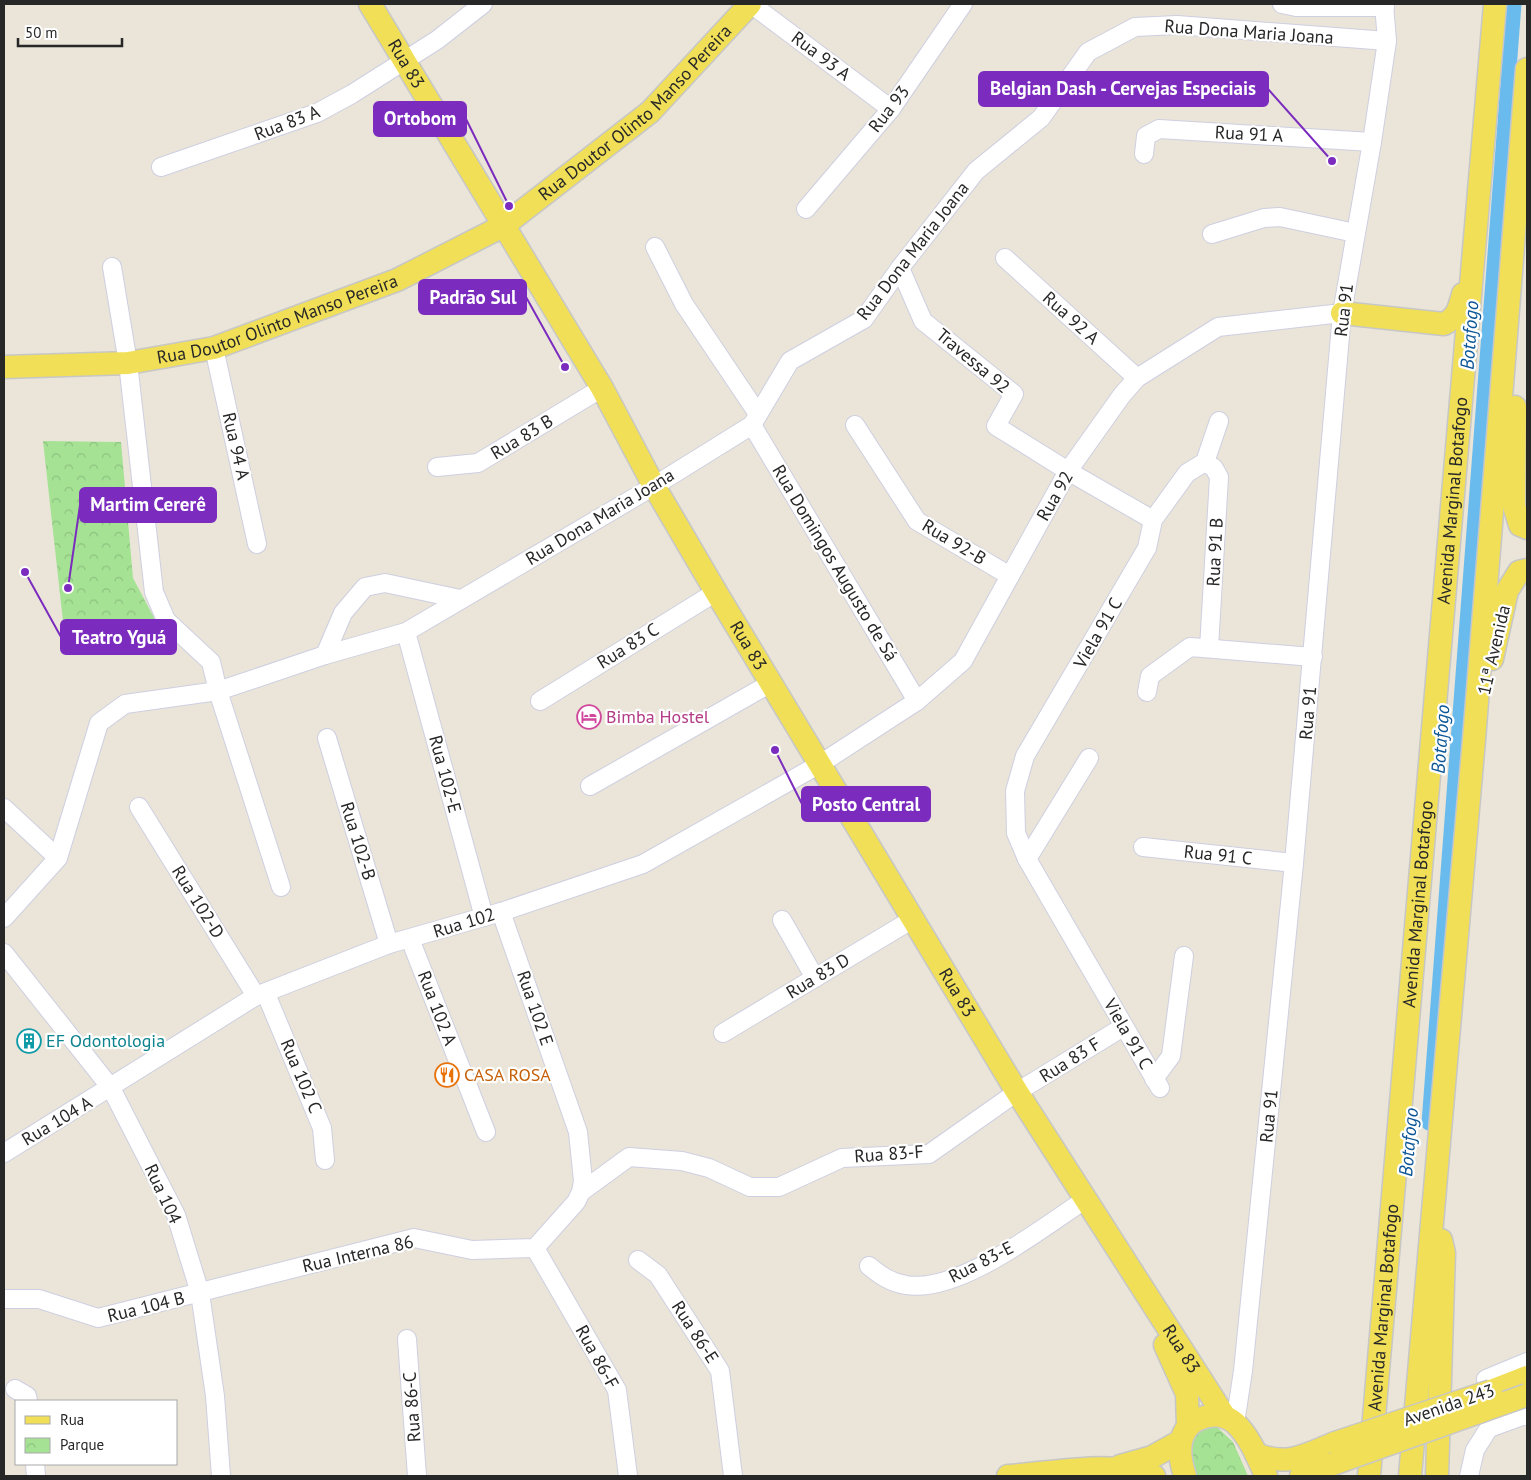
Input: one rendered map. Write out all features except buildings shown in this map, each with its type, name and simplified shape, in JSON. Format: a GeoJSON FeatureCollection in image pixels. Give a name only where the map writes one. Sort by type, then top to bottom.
{"type":"FeatureCollection","features":[{"type":"Feature","properties":{"kind":"main road","name":"Rua 83"},"geometry":{"type":"LineString","coordinates":[[370,4],[602,388],[654,486],[716,592],[1017,1092],[1138,1282],[1230,1420],[1245,1435],[1266,1476]]}},
{"type":"Feature","properties":{"kind":"main road","name":"Rua Doutor Olinto Manso Pereira"},"geometry":{"type":"LineString","coordinates":[[4,367],[128,363],[214,348],[397,280],[503,226],[650,112],[751,4]]}},
{"type":"Feature","properties":{"kind":"main road","name":"Avenida Marginal Botafogo"},"geometry":{"type":"LineString","coordinates":[[1369,1476],[1496,4]]}},
{"type":"Feature","properties":{"kind":"main road"},"geometry":{"type":"LineString","coordinates":[[1410,1476],[1474,740],[1527,69]]}},
{"type":"Feature","properties":{"kind":"main road"},"geometry":{"type":"LineString","coordinates":[[1342,313],[1428,324],[1444,324],[1453,320],[1458,314],[1464,290],[1471,202],[1480,178]]}},
{"type":"Feature","properties":{"kind":"main road"},"geometry":{"type":"LineString","coordinates":[[1511,275],[1519,310],[1513,457],[1514,506],[1520,525],[1527,528]]}},
{"type":"Feature","properties":{"kind":"main road","name":"11ª Avenida"},"geometry":{"type":"LineString","coordinates":[[1474,740],[1507,591],[1519,572],[1527,570]]}},
{"type":"Feature","properties":{"kind":"main road"},"geometry":{"type":"LineString","coordinates":[[1434,1203],[1444,1253],[1437,1476]]}},
{"type":"Feature","properties":{"kind":"main road","name":"Rua 83"},"geometry":{"type":"LineString","coordinates":[[1138,1282],[1187,1394],[1184,1434],[1180,1452],[1185,1476]]}},
{"type":"Feature","properties":{"kind":"main road","name":"Avenida 243"},"geometry":{"type":"LineString","coordinates":[[1301,1476],[1334,1453],[1488,1385],[1527,1377]]}},
{"type":"Feature","properties":{"kind":"main road","name":"Avenida 243"},"geometry":{"type":"LineString","coordinates":[[1256,1454],[1281,1461],[1302,1456],[1334,1453],[1527,1395]]}},
{"type":"Feature","properties":{"kind":"main road"},"geometry":{"type":"LineString","coordinates":[[1008,1476],[1111,1468],[1152,1458],[1184,1434],[1200,1418],[1214,1415],[1230,1420]]}},
{"type":"Feature","properties":{"kind":"main road"},"geometry":{"type":"LineString","coordinates":[[1111,1468],[1138,1471],[1154,1476]]}},
{"type":"Feature","properties":{"kind":"street","name":"Rua 83 A"},"geometry":{"type":"LineString","coordinates":[[161,166],[317,113],[352,94],[437,40],[483,4]]}},
{"type":"Feature","properties":{"kind":"street","name":"Rua 93 A"},"geometry":{"type":"LineString","coordinates":[[751,4],[891,109]]}},
{"type":"Feature","properties":{"kind":"street","name":"Rua 93"},"geometry":{"type":"LineString","coordinates":[[806,209],[891,109],[963,4]]}},
{"type":"Feature","properties":{"kind":"street","name":"Rua Dona Maria Joana"},"geometry":{"type":"LineString","coordinates":[[1282,4],[1296,7],[1385,5]]}},
{"type":"Feature","properties":{"kind":"street","name":"Rua 91"},"geometry":{"type":"LineString","coordinates":[[1230,1420],[1243,1371],[1294,863],[1342,313],[1372,142],[1387,42],[1385,5]]}},
{"type":"Feature","properties":{"kind":"street","name":"Rua Dona Maria Joana"},"geometry":{"type":"LineString","coordinates":[[58,858],[99,724],[125,704],[218,691],[326,655],[406,632],[654,486],[755,420],[790,361],[864,319],[900,268],[976,171],[1041,118],[1088,52],[1135,27],[1177,25],[1387,42]]}},
{"type":"Feature","properties":{"kind":"street","name":"Rua 91 A"},"geometry":{"type":"LineString","coordinates":[[1144,154],[1146,136],[1159,129],[1372,142]]}},
{"type":"Feature","properties":{"kind":"street"},"geometry":{"type":"LineString","coordinates":[[1212,234],[1264,218],[1280,217],[1355,233]]}},
{"type":"Feature","properties":{"kind":"street","name":"Rua Domingos Augusto de Sá"},"geometry":{"type":"LineString","coordinates":[[655,247],[684,304],[755,420],[917,701]]}},
{"type":"Feature","properties":{"kind":"street","name":"Rua 92 A"},"geometry":{"type":"LineString","coordinates":[[1005,258],[1136,378]]}},
{"type":"Feature","properties":{"kind":"street"},"geometry":{"type":"LineString","coordinates":[[112,268],[128,363],[154,592],[166,620],[210,662],[281,887]]}},
{"type":"Feature","properties":{"kind":"street","name":"Travessa 92"},"geometry":{"type":"LineString","coordinates":[[900,268],[924,321],[1014,394],[996,426],[1068,471],[1153,520]]}},
{"type":"Feature","properties":{"kind":"street","name":"Rua 92"},"geometry":{"type":"LineString","coordinates":[[820,764],[917,701],[963,660],[1068,471],[1136,378],[1218,327],[1342,313]]}},
{"type":"Feature","properties":{"kind":"street","name":"Rua 94 A"},"geometry":{"type":"LineString","coordinates":[[214,348],[257,544]]}},
{"type":"Feature","properties":{"kind":"street","name":"Rua 83 B"},"geometry":{"type":"LineString","coordinates":[[437,467],[478,463],[602,388]]}},
{"type":"Feature","properties":{"kind":"street"},"geometry":{"type":"LineString","coordinates":[[1205,462],[1219,421]]}},
{"type":"Feature","properties":{"kind":"street","name":"Rua 92-B"},"geometry":{"type":"LineString","coordinates":[[855,425],[917,520],[1010,576]]}},
{"type":"Feature","properties":{"kind":"street","name":"Viela 91 C"},"geometry":{"type":"LineString","coordinates":[[1184,956],[1171,1056],[1157,1084],[1027,859],[1016,834],[1015,792],[1026,756],[1147,548],[1153,520],[1188,473],[1205,462]]}},
{"type":"Feature","properties":{"kind":"street","name":"Rua 91 B"},"geometry":{"type":"LineString","coordinates":[[1205,462],[1214,468],[1219,477],[1209,648]]}},
{"type":"Feature","properties":{"kind":"street"},"geometry":{"type":"LineString","coordinates":[[326,655],[343,613],[365,587],[385,583],[460,599]]}},
{"type":"Feature","properties":{"kind":"street","name":"Rua 83 C"},"geometry":{"type":"LineString","coordinates":[[540,701],[716,592]]}},
{"type":"Feature","properties":{"kind":"street","name":"Rua 102-E"},"geometry":{"type":"LineString","coordinates":[[406,632],[484,917]]}},
{"type":"Feature","properties":{"kind":"street"},"geometry":{"type":"LineString","coordinates":[[1147,692],[1150,676],[1190,647],[1313,657]]}},
{"type":"Feature","properties":{"kind":"street"},"geometry":{"type":"LineString","coordinates":[[590,786],[771,684]]}},
{"type":"Feature","properties":{"kind":"street","name":"Rua 102-B"},"geometry":{"type":"LineString","coordinates":[[327,738],[389,944]]}},
{"type":"Feature","properties":{"kind":"street"},"geometry":{"type":"LineString","coordinates":[[1027,859],[1089,758]]}},
{"type":"Feature","properties":{"kind":"street","name":"Rua 102"},"geometry":{"type":"LineString","coordinates":[[111,1088],[261,995],[389,944],[500,912],[643,864],[820,764]]}},
{"type":"Feature","properties":{"kind":"street","name":"Rua 102-D"},"geometry":{"type":"LineString","coordinates":[[140,807],[261,995]]}},
{"type":"Feature","properties":{"kind":"street"},"geometry":{"type":"LineString","coordinates":[[4,808],[58,858],[4,918]]}},
{"type":"Feature","properties":{"kind":"street","name":"Rua 91 C"},"geometry":{"type":"LineString","coordinates":[[1143,847],[1294,863]]}},
{"type":"Feature","properties":{"kind":"street","name":"Rua 102 E"},"geometry":{"type":"LineString","coordinates":[[500,912],[578,1132],[583,1181],[581,1192]]}},
{"type":"Feature","properties":{"kind":"street","name":"Rua 83 D"},"geometry":{"type":"LineString","coordinates":[[723,1033],[913,919]]}},
{"type":"Feature","properties":{"kind":"street"},"geometry":{"type":"LineString","coordinates":[[782,920],[815,978]]}},
{"type":"Feature","properties":{"kind":"street","name":"Rua 102 A"},"geometry":{"type":"LineString","coordinates":[[410,939],[486,1132]]}},
{"type":"Feature","properties":{"kind":"street","name":"Rua 104"},"geometry":{"type":"LineString","coordinates":[[4,953],[111,1088],[176,1215],[200,1294],[215,1396],[221,1476]]}},
{"type":"Feature","properties":{"kind":"street","name":"Rua 102 C"},"geometry":{"type":"LineString","coordinates":[[261,995],[322,1128],[325,1160]]}},
{"type":"Feature","properties":{"kind":"street","name":"Rua 83 F"},"geometry":{"type":"LineString","coordinates":[[1017,1092],[1124,1027]]}},
{"type":"Feature","properties":{"kind":"street","name":"Rua 104 A"},"geometry":{"type":"LineString","coordinates":[[4,1154],[111,1088]]}},
{"type":"Feature","properties":{"kind":"street","name":"Rua 83-F"},"geometry":{"type":"LineString","coordinates":[[581,1192],[629,1157],[682,1161],[709,1168],[750,1187],[779,1186],[842,1158],[929,1154],[1017,1092]]}},
{"type":"Feature","properties":{"kind":"street"},"geometry":{"type":"LineString","coordinates":[[534,1248],[576,1202],[581,1192]]}},
{"type":"Feature","properties":{"kind":"street","name":"Rua 83-E"},"geometry":{"type":"LineString","coordinates":[[869,1266],[886,1279],[907,1286],[948,1282],[995,1259],[1086,1199]]}},
{"type":"Feature","properties":{"kind":"street","name":"Rua Interna 86"},"geometry":{"type":"LineString","coordinates":[[200,1294],[414,1238],[472,1250],[534,1248]]}},
{"type":"Feature","properties":{"kind":"street","name":"Rua 86-F"},"geometry":{"type":"LineString","coordinates":[[534,1248],[617,1390],[628,1476]]}},
{"type":"Feature","properties":{"kind":"street","name":"Rua 86-E"},"geometry":{"type":"LineString","coordinates":[[638,1260],[658,1275],[720,1371],[733,1476]]}},
{"type":"Feature","properties":{"kind":"street","name":"Rua 104 B"},"geometry":{"type":"LineString","coordinates":[[4,1299],[39,1299],[98,1318],[200,1294]]}},
{"type":"Feature","properties":{"kind":"street","name":"Rua 86-C"},"geometry":{"type":"LineString","coordinates":[[407,1339],[417,1476]]}},
{"type":"Feature","properties":{"kind":"street"},"geometry":{"type":"LineString","coordinates":[[1488,1385],[1527,1362]]}},
{"type":"Feature","properties":{"kind":"street"},"geometry":{"type":"LineString","coordinates":[[15,1388],[27,1396],[28,1400]]}},
{"type":"Feature","properties":{"kind":"street"},"geometry":{"type":"LineString","coordinates":[[1468,1476],[1474,1450],[1489,1428],[1522,1416],[1527,1416]]}},
{"type":"Feature","properties":{"kind":"green space"},"geometry":{"type":"Polygon","coordinates":[[[43,441],[121,442],[133,578],[169,646],[66,648],[43,441]]]}},
{"type":"Feature","properties":{"kind":"green space"},"geometry":{"type":"Polygon","coordinates":[[[1208,1428],[1218,1428],[1233,1442],[1248,1476],[1197,1476],[1188,1447],[1194,1434],[1208,1428]]]}},
{"type":"Feature","properties":{"kind":"waterway","name":"Botafogo"},"geometry":{"type":"LineString","coordinates":[[1429,1123],[1514,4]]}},
{"type":"Feature","properties":{"kind":"place","name":"Belgian Dash - Cervejas Especiais"},"geometry":{"type":"Point","coordinates":[1332,161]}},
{"type":"Feature","properties":{"kind":"place","name":"Ortobom"},"geometry":{"type":"Point","coordinates":[509,206]}},
{"type":"Feature","properties":{"kind":"place","name":"Padrão Sul"},"geometry":{"type":"Point","coordinates":[565,367]}},
{"type":"Feature","properties":{"kind":"place","name":"Teatro Yguá"},"geometry":{"type":"Point","coordinates":[25,572]}},
{"type":"Feature","properties":{"kind":"place","name":"Martim Cererê"},"geometry":{"type":"Point","coordinates":[68,588]}},
{"type":"Feature","properties":{"kind":"place","name":"Bimba Hostel"},"geometry":{"type":"Point","coordinates":[589,717]}},
{"type":"Feature","properties":{"kind":"place","name":"Posto Central"},"geometry":{"type":"Point","coordinates":[775,750]}},
{"type":"Feature","properties":{"kind":"place","name":"EF Odontologia"},"geometry":{"type":"Point","coordinates":[29,1041]}},
{"type":"Feature","properties":{"kind":"place","name":"CASA ROSA"},"geometry":{"type":"Point","coordinates":[447,1075]}}]}
